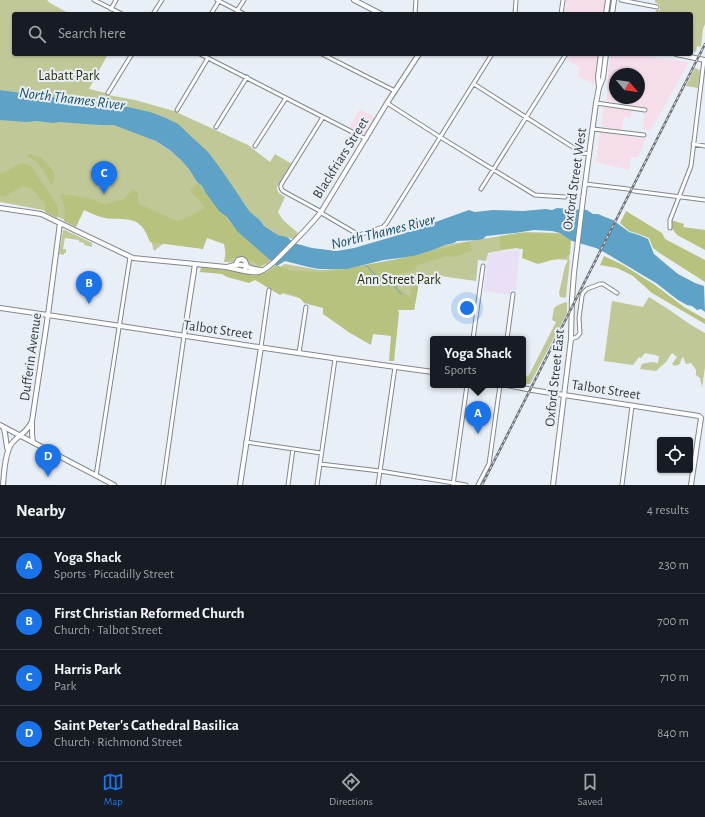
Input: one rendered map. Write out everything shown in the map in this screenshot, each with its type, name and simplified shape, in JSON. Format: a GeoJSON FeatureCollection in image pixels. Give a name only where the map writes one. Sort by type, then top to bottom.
{"type":"FeatureCollection","features":[{"type":"Feature","properties":{"kind":"street"},"geometry":{"type":"LineString","coordinates":[[94,0],[118,12]]}},
{"type":"Feature","properties":{"kind":"street"},"geometry":{"type":"LineString","coordinates":[[111,9],[116,0]]}},
{"type":"Feature","properties":{"kind":"street"},"geometry":{"type":"LineString","coordinates":[[154,12],[162,0]]}},
{"type":"Feature","properties":{"kind":"street"},"geometry":{"type":"LineString","coordinates":[[212,12],[218,0],[238,11],[244,0]]}},
{"type":"Feature","properties":{"kind":"street"},"geometry":{"type":"LineString","coordinates":[[415,12],[416,0]]}},
{"type":"Feature","properties":{"kind":"street"},"geometry":{"type":"LineString","coordinates":[[514,12],[516,0]]}},
{"type":"Feature","properties":{"kind":"street"},"geometry":{"type":"LineString","coordinates":[[561,12],[563,0]]}},
{"type":"Feature","properties":{"kind":"street"},"geometry":{"type":"LineString","coordinates":[[606,12],[608,0]]}},
{"type":"Feature","properties":{"kind":"street"},"geometry":{"type":"LineString","coordinates":[[612,12],[614,0]]}},
{"type":"Feature","properties":{"kind":"street"},"geometry":{"type":"LineString","coordinates":[[621,0],[657,7]]}},
{"type":"Feature","properties":{"kind":"street"},"geometry":{"type":"LineString","coordinates":[[356,1],[377,12]]}},
{"type":"Feature","properties":{"kind":"street"},"geometry":{"type":"LineString","coordinates":[[108,93],[131,56]]}},
{"type":"Feature","properties":{"kind":"street"},"geometry":{"type":"LineString","coordinates":[[204,56],[366,139]]}},
{"type":"Feature","properties":{"kind":"street"},"geometry":{"type":"LineString","coordinates":[[326,56],[395,91]]}},
{"type":"Feature","properties":{"kind":"street","name":"Blackfriars Street"},"geometry":{"type":"LineString","coordinates":[[263,270],[271,265],[307,229],[321,212],[418,56]]}},
{"type":"Feature","properties":{"kind":"street"},"geometry":{"type":"LineString","coordinates":[[323,117],[280,187],[283,191],[359,235],[383,227],[491,56]]}},
{"type":"Feature","properties":{"kind":"street"},"geometry":{"type":"LineString","coordinates":[[480,189],[565,56]]}},
{"type":"Feature","properties":{"kind":"street","name":"Oxford Street West"},"geometry":{"type":"LineString","coordinates":[[599,88],[598,77],[601,56]]}},
{"type":"Feature","properties":{"kind":"street","name":"Oxford Street West"},"geometry":{"type":"LineString","coordinates":[[574,273],[596,103],[603,78],[606,56]]}},
{"type":"Feature","properties":{"kind":"street"},"geometry":{"type":"LineString","coordinates":[[670,228],[670,220],[691,166],[705,60],[686,56]]}},
{"type":"Feature","properties":{"kind":"street"},"geometry":{"type":"LineString","coordinates":[[177,110],[208,58]]}},
{"type":"Feature","properties":{"kind":"street"},"geometry":{"type":"LineString","coordinates":[[216,127],[247,77]]}},
{"type":"Feature","properties":{"kind":"street"},"geometry":{"type":"LineString","coordinates":[[474,84],[582,152],[589,154]]}},
{"type":"Feature","properties":{"kind":"street"},"geometry":{"type":"LineString","coordinates":[[255,146],[286,98]]}},
{"type":"Feature","properties":{"kind":"street"},"geometry":{"type":"LineString","coordinates":[[596,103],[645,110]]}},
{"type":"Feature","properties":{"kind":"street"},"geometry":{"type":"LineString","coordinates":[[387,104],[535,195],[565,197]]}},
{"type":"Feature","properties":{"kind":"street"},"geometry":{"type":"LineString","coordinates":[[593,129],[644,135]]}},
{"type":"Feature","properties":{"kind":"street"},"geometry":{"type":"LineString","coordinates":[[693,144],[705,146]]}},
{"type":"Feature","properties":{"kind":"street"},"geometry":{"type":"LineString","coordinates":[[585,184],[705,200]]}},
{"type":"Feature","properties":{"kind":"street"},"geometry":{"type":"LineString","coordinates":[[0,208],[39,214],[130,257],[226,267],[257,273],[263,270]]}},
{"type":"Feature","properties":{"kind":"street","name":"Dufferin Avenue"},"geometry":{"type":"LineString","coordinates":[[8,451],[13,442],[27,430],[32,421],[60,223]]}},
{"type":"Feature","properties":{"kind":"street"},"geometry":{"type":"LineString","coordinates":[[96,476],[130,257]]}},
{"type":"Feature","properties":{"kind":"street"},"geometry":{"type":"LineString","coordinates":[[226,267],[236,264],[238,260],[242,259],[245,260],[247,266],[244,271]]}},
{"type":"Feature","properties":{"kind":"street"},"geometry":{"type":"LineString","coordinates":[[162,485],[195,264]]}},
{"type":"Feature","properties":{"kind":"street"},"geometry":{"type":"LineString","coordinates":[[247,266],[257,270],[263,270]]}},
{"type":"Feature","properties":{"kind":"street"},"geometry":{"type":"LineString","coordinates":[[473,336],[483,266]]}},
{"type":"Feature","properties":{"kind":"street","name":"Oxford Street East"},"geometry":{"type":"LineString","coordinates":[[553,485],[571,339],[574,273]]}},
{"type":"Feature","properties":{"kind":"street"},"geometry":{"type":"LineString","coordinates":[[571,339],[577,337],[580,333],[582,296],[584,291],[594,286],[603,284],[617,293]]}},
{"type":"Feature","properties":{"kind":"street"},"geometry":{"type":"LineString","coordinates":[[240,485],[269,290]]}},
{"type":"Feature","properties":{"kind":"street"},"geometry":{"type":"LineString","coordinates":[[507,336],[513,294]]}},
{"type":"Feature","properties":{"kind":"street"},"geometry":{"type":"LineString","coordinates":[[299,353],[306,307]]}},
{"type":"Feature","properties":{"kind":"street","name":"Talbot Street"},"geometry":{"type":"LineString","coordinates":[[0,308],[335,359],[430,372]]}},
{"type":"Feature","properties":{"kind":"street"},"geometry":{"type":"LineString","coordinates":[[317,485],[335,359]]}},
{"type":"Feature","properties":{"kind":"street"},"geometry":{"type":"LineString","coordinates":[[378,485],[395,367]]}},
{"type":"Feature","properties":{"kind":"street"},"geometry":{"type":"LineString","coordinates":[[453,484],[467,388]]}},
{"type":"Feature","properties":{"kind":"street"},"geometry":{"type":"LineString","coordinates":[[478,485],[489,464],[500,388]]}},
{"type":"Feature","properties":{"kind":"street","name":"Talbot Street"},"geometry":{"type":"LineString","coordinates":[[524,388],[699,416],[701,418],[691,485]]}},
{"type":"Feature","properties":{"kind":"street"},"geometry":{"type":"LineString","coordinates":[[622,485],[632,406]]}},
{"type":"Feature","properties":{"kind":"street"},"geometry":{"type":"LineString","coordinates":[[32,421],[33,442]]}},
{"type":"Feature","properties":{"kind":"street"},"geometry":{"type":"LineString","coordinates":[[1,426],[114,485]]}},
{"type":"Feature","properties":{"kind":"street"},"geometry":{"type":"LineString","coordinates":[[1,426],[7,439],[6,445],[8,451],[3,485]]}},
{"type":"Feature","properties":{"kind":"street"},"geometry":{"type":"LineString","coordinates":[[246,442],[321,453]]}},
{"type":"Feature","properties":{"kind":"street"},"geometry":{"type":"LineString","coordinates":[[288,485],[293,449]]}},
{"type":"Feature","properties":{"kind":"street"},"geometry":{"type":"LineString","coordinates":[[320,464],[380,471],[466,485]]}},
{"type":"Feature","properties":{"kind":"shaded area"},"geometry":{"type":"Polygon","coordinates":[[[566,0],[605,0],[603,12],[565,12],[566,0]]]}},
{"type":"Feature","properties":{"kind":"shaded area"},"geometry":{"type":"Polygon","coordinates":[[[570,56],[598,56],[594,85],[578,76],[580,68],[567,60],[570,56]]]}},
{"type":"Feature","properties":{"kind":"shaded area"},"geometry":{"type":"Polygon","coordinates":[[[610,56],[642,56],[689,62],[651,130],[643,129],[645,107],[626,104],[645,104],[645,68],[609,68],[609,101],[606,101],[610,56]]]}},
{"type":"Feature","properties":{"kind":"shaded area"},"geometry":{"type":"Polygon","coordinates":[[[604,106],[632,110],[630,118],[624,117],[622,130],[601,126],[604,106]]]}},
{"type":"Feature","properties":{"kind":"shaded area"},"geometry":{"type":"Polygon","coordinates":[[[360,109],[376,118],[366,134],[350,127],[360,109]]]}},
{"type":"Feature","properties":{"kind":"shaded area"},"geometry":{"type":"Polygon","coordinates":[[[600,132],[646,139],[638,157],[631,157],[629,170],[596,162],[600,132]]]}},
{"type":"Feature","properties":{"kind":"shaded area"},"geometry":{"type":"Polygon","coordinates":[[[520,249],[516,291],[510,290],[509,295],[484,291],[488,254],[520,249]]]}},
{"type":"Feature","properties":{"kind":"green space","name":"Labatt Park"},"geometry":{"type":"Polygon","coordinates":[[[0,0],[47,0],[66,12],[12,12],[12,56],[107,56],[89,89],[174,111],[248,145],[270,162],[275,154],[292,164],[277,187],[278,192],[285,197],[278,212],[283,220],[298,233],[293,239],[278,235],[264,226],[260,220],[250,212],[213,159],[191,136],[128,107],[0,90],[0,0]]]}},
{"type":"Feature","properties":{"kind":"green space"},"geometry":{"type":"Polygon","coordinates":[[[655,0],[705,0],[705,24],[701,47],[697,46],[696,52],[693,51],[693,12],[656,12],[656,10],[660,10],[660,5],[655,2],[655,0]]]}},
{"type":"Feature","properties":{"kind":"green space"},"geometry":{"type":"Polygon","coordinates":[[[695,68],[700,70],[698,88],[686,86],[695,68]]]}},
{"type":"Feature","properties":{"kind":"green space"},"geometry":{"type":"Polygon","coordinates":[[[0,118],[122,125],[156,141],[175,154],[187,165],[197,182],[243,234],[273,257],[268,263],[258,268],[242,263],[224,262],[227,245],[209,234],[165,242],[154,251],[146,229],[135,219],[110,217],[109,219],[85,206],[73,224],[43,210],[0,202],[0,118]]]}},
{"type":"Feature","properties":{"kind":"green space"},"geometry":{"type":"Polygon","coordinates":[[[29,154],[41,157],[54,172],[55,178],[52,186],[36,161],[27,157],[29,154]]]}},
{"type":"Feature","properties":{"kind":"green space"},"geometry":{"type":"Polygon","coordinates":[[[23,163],[32,167],[57,205],[57,218],[45,212],[46,205],[31,188],[22,186],[5,197],[0,196],[0,174],[23,163]]]}},
{"type":"Feature","properties":{"kind":"green space"},"geometry":{"type":"Polygon","coordinates":[[[198,183],[230,223],[261,252],[272,259],[259,266],[254,261],[249,261],[241,257],[225,261],[226,256],[224,244],[207,238],[203,249],[150,242],[146,233],[138,223],[102,217],[84,210],[76,227],[64,221],[65,211],[60,196],[63,194],[94,199],[100,203],[106,204],[123,200],[133,189],[138,193],[139,204],[177,221],[182,220],[205,207],[190,191],[198,183]]]}},
{"type":"Feature","properties":{"kind":"green space"},"geometry":{"type":"Polygon","coordinates":[[[626,211],[662,233],[665,239],[705,260],[705,282],[658,252],[653,248],[649,238],[629,231],[620,223],[626,211]]]}},
{"type":"Feature","properties":{"kind":"green space"},"geometry":{"type":"Polygon","coordinates":[[[671,220],[684,224],[683,227],[705,230],[705,250],[677,235],[671,227],[671,220]]]}},
{"type":"Feature","properties":{"kind":"green space"},"geometry":{"type":"Polygon","coordinates":[[[63,230],[92,243],[92,247],[84,245],[84,243],[79,242],[79,240],[65,238],[63,249],[66,249],[66,253],[64,253],[64,255],[59,254],[63,230]]]}},
{"type":"Feature","properties":{"kind":"green space","name":"Ann Street Park"},"geometry":{"type":"Polygon","coordinates":[[[525,232],[560,233],[571,239],[565,298],[560,297],[559,293],[565,266],[568,260],[523,257],[524,249],[516,248],[488,253],[486,261],[478,260],[476,281],[440,276],[438,285],[419,283],[414,310],[398,310],[359,315],[274,291],[278,268],[285,264],[320,270],[351,268],[413,256],[445,245],[525,232]]]}},
{"type":"Feature","properties":{"kind":"green space"},"geometry":{"type":"Polygon","coordinates":[[[520,233],[560,234],[571,239],[570,254],[565,258],[538,264],[522,258],[523,249],[500,249],[500,236],[520,233]]]}},
{"type":"Feature","properties":{"kind":"green space"},"geometry":{"type":"Polygon","coordinates":[[[469,242],[472,251],[453,257],[447,256],[418,265],[414,270],[395,276],[383,274],[409,297],[412,293],[410,289],[416,282],[419,282],[414,310],[398,310],[399,313],[394,361],[389,361],[391,336],[373,334],[371,345],[350,333],[323,314],[323,308],[304,303],[299,297],[284,292],[280,295],[255,280],[249,283],[227,277],[222,274],[200,272],[201,267],[261,274],[267,272],[276,265],[292,271],[324,272],[391,261],[469,242]]]}},
{"type":"Feature","properties":{"kind":"green space"},"geometry":{"type":"Polygon","coordinates":[[[604,256],[623,265],[655,285],[684,307],[705,319],[705,324],[652,293],[633,276],[617,268],[600,265],[604,256]]]}},
{"type":"Feature","properties":{"kind":"green space"},"geometry":{"type":"Polygon","coordinates":[[[649,297],[705,333],[705,367],[702,388],[700,378],[696,375],[696,370],[691,363],[686,364],[683,357],[680,364],[675,366],[672,364],[677,357],[672,353],[666,362],[656,371],[640,369],[642,364],[651,362],[658,363],[659,356],[645,353],[641,358],[639,357],[633,365],[604,361],[612,301],[643,307],[649,297]]]}},
{"type":"Feature","properties":{"kind":"green space"},"geometry":{"type":"Polygon","coordinates":[[[566,302],[567,313],[530,384],[526,384],[526,376],[528,377],[556,322],[552,320],[554,308],[566,302]]]}},
{"type":"Feature","properties":{"kind":"water"},"geometry":{"type":"Polygon","coordinates":[[[0,90],[128,107],[150,112],[178,124],[209,153],[250,212],[260,220],[264,226],[278,235],[287,237],[294,243],[312,248],[337,251],[354,248],[402,234],[469,210],[475,212],[493,210],[523,211],[546,209],[552,210],[557,208],[587,210],[593,214],[598,214],[613,220],[629,232],[648,239],[654,254],[667,265],[678,274],[704,286],[705,312],[701,309],[697,310],[692,306],[678,300],[656,283],[604,252],[572,241],[560,233],[552,231],[534,230],[486,236],[483,239],[478,240],[457,241],[413,256],[384,260],[347,269],[319,269],[285,261],[277,266],[238,232],[227,217],[219,211],[202,186],[197,182],[182,161],[171,151],[156,141],[114,125],[0,120],[0,90]]]}},
{"type":"Feature","properties":{"kind":"waterway"},"geometry":{"type":"LineString","coordinates":[[366,265],[376,276],[391,282],[401,294]]}},
{"type":"Feature","properties":{"kind":"railway"},"geometry":{"type":"LineString","coordinates":[[482,485],[705,44]]}},
{"type":"Feature","properties":{"kind":"place","name":"Harris Park"},"geometry":{"type":"Point","coordinates":[104,194]}},
{"type":"Feature","properties":{"kind":"place","name":"First Christian Reformed Church"},"geometry":{"type":"Point","coordinates":[89,304]}},
{"type":"Feature","properties":{"kind":"place","name":"Yoga Shack"},"geometry":{"type":"Point","coordinates":[478,434]}},
{"type":"Feature","properties":{"kind":"place","name":"Saint Peter's Cathedral Basilica"},"geometry":{"type":"Point","coordinates":[48,477]}},
{"type":"Feature","properties":{"kind":"water label","name":"North Thames River"},"geometry":{"type":"Point","coordinates":[72,99]}},
{"type":"Feature","properties":{"kind":"water label","name":"North Thames River"},"geometry":{"type":"Point","coordinates":[383,232]}}]}
